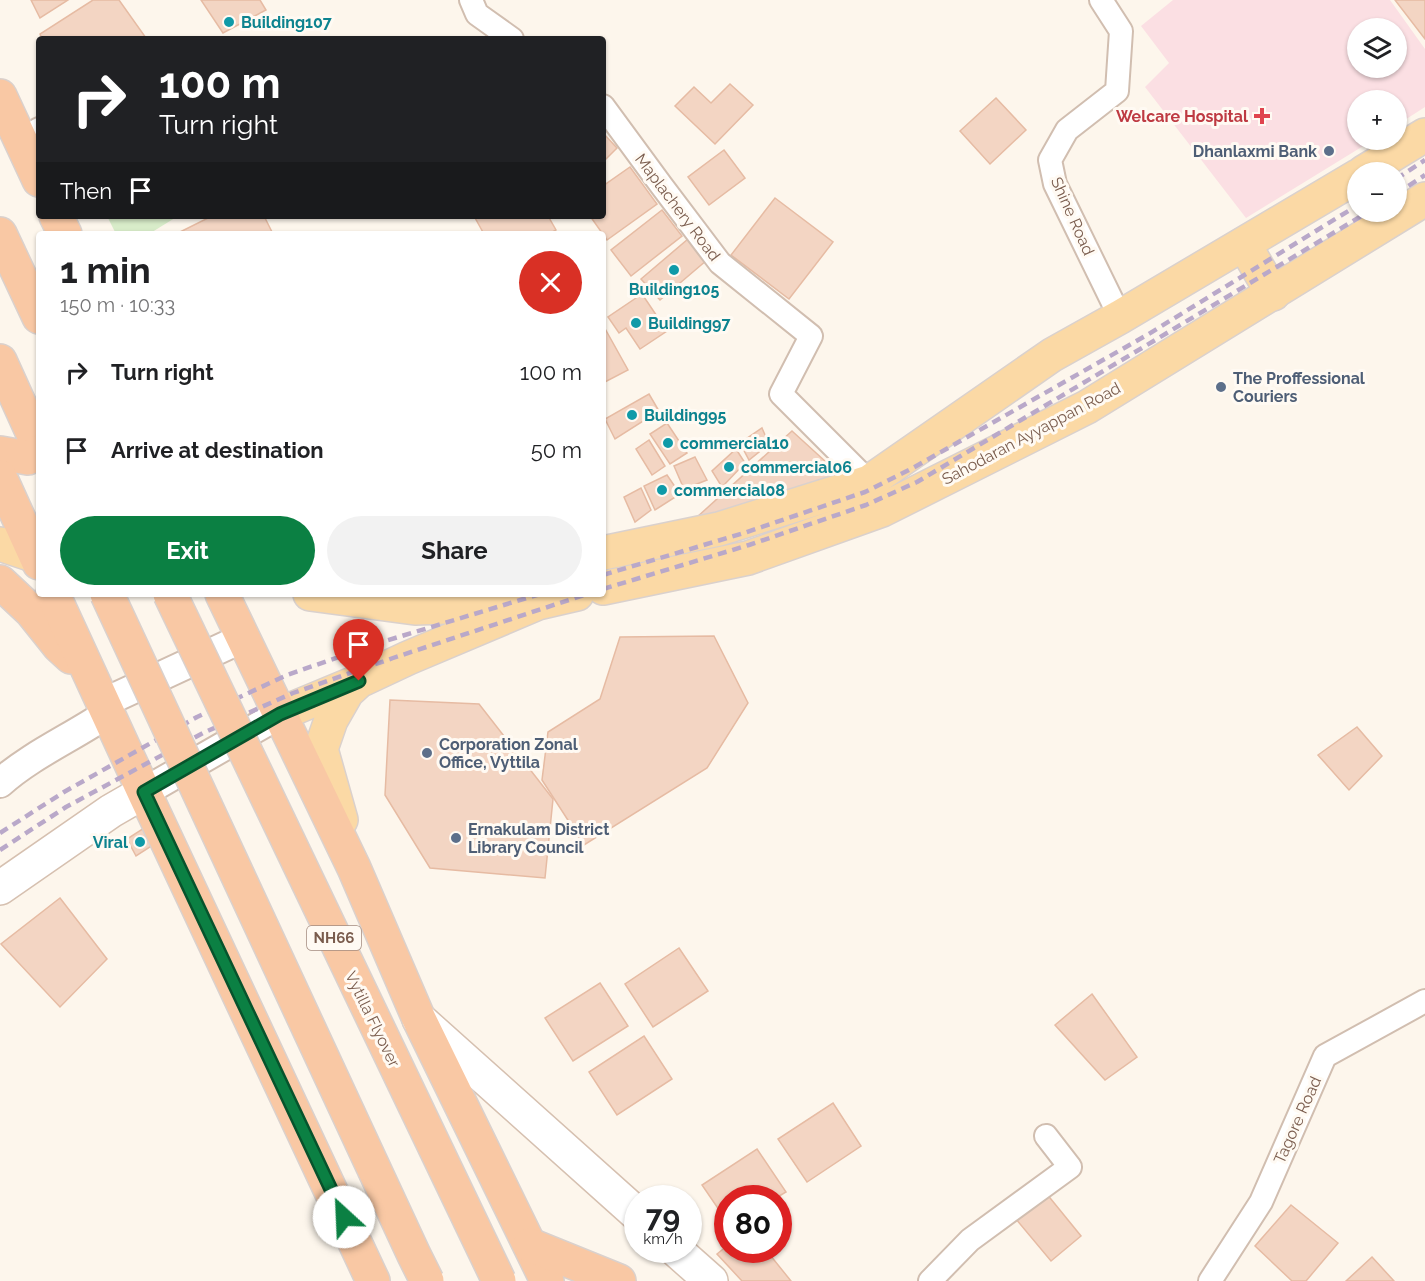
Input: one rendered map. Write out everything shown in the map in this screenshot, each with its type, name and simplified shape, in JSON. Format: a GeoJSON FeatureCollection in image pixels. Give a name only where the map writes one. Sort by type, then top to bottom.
{"type":"FeatureCollection","features":[{"type":"Feature","properties":{"kind":"highway"},"geometry":{"type":"LineString","coordinates":[[0,96],[30,135],[36,165]]}},
{"type":"Feature","properties":{"kind":"highway"},"geometry":{"type":"LineString","coordinates":[[0,234],[36,311]]}},
{"type":"Feature","properties":{"kind":"highway"},"geometry":{"type":"LineString","coordinates":[[0,361],[36,440]]}},
{"type":"Feature","properties":{"kind":"highway"},"geometry":{"type":"LineString","coordinates":[[0,453],[28,458],[36,454]]}},
{"type":"Feature","properties":{"kind":"highway"},"geometry":{"type":"LineString","coordinates":[[0,477],[19,513],[36,554]]}},
{"type":"Feature","properties":{"kind":"highway"},"geometry":{"type":"LineString","coordinates":[[0,582],[32,611],[101,699]]}},
{"type":"Feature","properties":{"kind":"highway"},"geometry":{"type":"LineString","coordinates":[[54,597],[374,1281]]}},
{"type":"Feature","properties":{"kind":"highway"},"geometry":{"type":"LineString","coordinates":[[108,597],[427,1281]]}},
{"type":"Feature","properties":{"kind":"highway","name":"Vytilla Flyover"},"geometry":{"type":"LineString","coordinates":[[171,597],[499,1281]]}},
{"type":"Feature","properties":{"kind":"highway"},"geometry":{"type":"LineString","coordinates":[[223,597],[354,868],[419,1019],[547,1281]]}},
{"type":"Feature","properties":{"kind":"highway"},"geometry":{"type":"LineString","coordinates":[[530,1245],[619,1281]]}},
{"type":"Feature","properties":{"kind":"main road"},"geometry":{"type":"LineString","coordinates":[[1380,162],[1425,135]]}},
{"type":"Feature","properties":{"kind":"main road"},"geometry":{"type":"LineString","coordinates":[[606,552],[719,528],[869,482],[1052,355],[1347,183]]}},
{"type":"Feature","properties":{"kind":"main road","name":"Sahodaran Ayyappan Road"},"geometry":{"type":"LineString","coordinates":[[606,587],[748,558],[882,510],[1087,407],[1425,199]]}},
{"type":"Feature","properties":{"kind":"main road"},"geometry":{"type":"LineString","coordinates":[[1244,244],[1273,294]]}},
{"type":"Feature","properties":{"kind":"main road"},"geometry":{"type":"LineString","coordinates":[[0,544],[36,558]]}},
{"type":"Feature","properties":{"kind":"main road"},"geometry":{"type":"LineString","coordinates":[[332,597],[415,608],[468,608],[538,603],[564,597]]}},
{"type":"Feature","properties":{"kind":"main road"},"geometry":{"type":"LineString","coordinates":[[280,714],[538,603]]}},
{"type":"Feature","properties":{"kind":"main road"},"geometry":{"type":"LineString","coordinates":[[354,868],[321,748],[331,720],[347,692],[359,681]]}},
{"type":"Feature","properties":{"kind":"main road"},"geometry":{"type":"LineString","coordinates":[[0,888],[144,792]]}},
{"type":"Feature","properties":{"kind":"main road"},"geometry":{"type":"LineString","coordinates":[[419,1019],[624,1202]]}},
{"type":"Feature","properties":{"kind":"main road"},"geometry":{"type":"LineString","coordinates":[[691,1263],[711,1281]]}},
{"type":"Feature","properties":{"kind":"street"},"geometry":{"type":"LineString","coordinates":[[471,0],[477,14],[508,36]]}},
{"type":"Feature","properties":{"kind":"street","name":"Shine Road"},"geometry":{"type":"LineString","coordinates":[[1101,0],[1121,32],[1117,91],[1067,130],[1050,160],[1055,184],[1120,317]]}},
{"type":"Feature","properties":{"kind":"street","name":"Maplachery Road"},"geometry":{"type":"LineString","coordinates":[[606,110],[720,263],[811,336],[781,394],[869,482]]}},
{"type":"Feature","properties":{"kind":"street"},"geometry":{"type":"LineString","coordinates":[[0,783],[15,770],[85,729],[101,699],[243,638]]}},
{"type":"Feature","properties":{"kind":"street"},"geometry":{"type":"LineString","coordinates":[[144,792],[280,714]]}},
{"type":"Feature","properties":{"kind":"street","name":"Tagore Road"},"geometry":{"type":"LineString","coordinates":[[1210,1281],[1261,1202],[1325,1056],[1425,1002]]}},
{"type":"Feature","properties":{"kind":"street"},"geometry":{"type":"LineString","coordinates":[[930,1281],[970,1240],[1070,1167],[1046,1136]]}},
{"type":"Feature","properties":{"kind":"shaded area","name":"Welcare Hospital"},"geometry":{"type":"Polygon","coordinates":[[[1173,0],[1390,0],[1403,18],[1347,18],[1347,78],[1407,78],[1407,24],[1425,49],[1425,107],[1407,119],[1407,90],[1347,90],[1347,150],[1357,150],[1246,218],[1145,87],[1169,63],[1141,26],[1173,0]]]}},
{"type":"Feature","properties":{"kind":"green space"},"geometry":{"type":"Polygon","coordinates":[[[108,219],[173,219],[154,231],[114,231],[108,219]]]}},
{"type":"Feature","properties":{"kind":"building"},"geometry":{"type":"Polygon","coordinates":[[[31,0],[68,0],[40,18],[31,0]]]}},
{"type":"Feature","properties":{"kind":"building"},"geometry":{"type":"Polygon","coordinates":[[[93,0],[119,0],[145,36],[41,36],[40,34],[93,0]]]}},
{"type":"Feature","properties":{"kind":"building","name":"Building107"},"geometry":{"type":"Polygon","coordinates":[[[201,0],[260,0],[266,10],[223,33],[201,0]]]}},
{"type":"Feature","properties":{"kind":"building"},"geometry":{"type":"Polygon","coordinates":[[[1395,0],[1425,0],[1425,39],[1395,0]]]}},
{"type":"Feature","properties":{"kind":"building"},"geometry":{"type":"Polygon","coordinates":[[[730,84],[753,105],[715,144],[675,106],[694,87],[711,103],[730,84]]]}},
{"type":"Feature","properties":{"kind":"building"},"geometry":{"type":"Polygon","coordinates":[[[996,98],[1026,130],[990,164],[960,131],[996,98]]]}},
{"type":"Feature","properties":{"kind":"building"},"geometry":{"type":"Polygon","coordinates":[[[606,136],[617,148],[606,159],[606,136]]]}},
{"type":"Feature","properties":{"kind":"building"},"geometry":{"type":"Polygon","coordinates":[[[724,150],[745,178],[709,205],[688,177],[724,150]]]}},
{"type":"Feature","properties":{"kind":"building"},"geometry":{"type":"Polygon","coordinates":[[[630,167],[657,204],[607,240],[606,231],[601,231],[592,219],[606,219],[606,184],[630,167]]]}},
{"type":"Feature","properties":{"kind":"building"},"geometry":{"type":"Polygon","coordinates":[[[775,198],[833,242],[789,299],[731,255],[775,198]]]}},
{"type":"Feature","properties":{"kind":"building"},"geometry":{"type":"Polygon","coordinates":[[[662,210],[682,236],[631,276],[611,250],[662,210]]]}},
{"type":"Feature","properties":{"kind":"building"},"geometry":{"type":"Polygon","coordinates":[[[206,219],[266,219],[272,231],[182,231],[206,219]]]}},
{"type":"Feature","properties":{"kind":"building"},"geometry":{"type":"Polygon","coordinates":[[[476,219],[550,219],[556,230],[554,231],[482,231],[476,219]]]}},
{"type":"Feature","properties":{"kind":"building","name":"Building105"},"geometry":{"type":"Polygon","coordinates":[[[688,239],[707,260],[660,300],[641,279],[688,239]]]}},
{"type":"Feature","properties":{"kind":"building","name":"Building97"},"geometry":{"type":"Polygon","coordinates":[[[642,294],[667,331],[640,349],[626,328],[619,333],[608,317],[642,294]]]}},
{"type":"Feature","properties":{"kind":"building"},"geometry":{"type":"Polygon","coordinates":[[[606,330],[628,370],[606,381],[606,330]]]}},
{"type":"Feature","properties":{"kind":"building","name":"Building95"},"geometry":{"type":"Polygon","coordinates":[[[649,394],[659,411],[615,439],[606,418],[649,394]]]}},
{"type":"Feature","properties":{"kind":"building","name":"commercial10"},"geometry":{"type":"Polygon","coordinates":[[[667,423],[687,453],[670,464],[650,434],[667,423]]]}},
{"type":"Feature","properties":{"kind":"building"},"geometry":{"type":"Polygon","coordinates":[[[762,428],[769,444],[749,460],[740,443],[762,428]]]}},
{"type":"Feature","properties":{"kind":"building"},"geometry":{"type":"Polygon","coordinates":[[[792,431],[848,482],[696,518],[792,431]]]}},
{"type":"Feature","properties":{"kind":"building"},"geometry":{"type":"Polygon","coordinates":[[[649,440],[665,466],[652,475],[636,449],[649,440]]]}},
{"type":"Feature","properties":{"kind":"building","name":"commercial06"},"geometry":{"type":"Polygon","coordinates":[[[736,449],[745,463],[722,487],[712,471],[736,449]]]}},
{"type":"Feature","properties":{"kind":"building"},"geometry":{"type":"Polygon","coordinates":[[[695,457],[707,480],[684,489],[674,466],[695,457]]]}},
{"type":"Feature","properties":{"kind":"building","name":"commercial08"},"geometry":{"type":"Polygon","coordinates":[[[667,475],[680,494],[655,510],[644,486],[667,475]]]}},
{"type":"Feature","properties":{"kind":"building"},"geometry":{"type":"Polygon","coordinates":[[[641,488],[651,510],[635,522],[624,497],[641,488]]]}},
{"type":"Feature","properties":{"kind":"building"},"geometry":{"type":"Polygon","coordinates":[[[714,636],[748,703],[707,768],[584,845],[542,780],[548,732],[600,699],[620,637],[714,636]]]}},
{"type":"Feature","properties":{"kind":"building"},"geometry":{"type":"Polygon","coordinates":[[[390,700],[479,704],[553,799],[545,878],[430,868],[385,795],[390,700]]]}},
{"type":"Feature","properties":{"kind":"building"},"geometry":{"type":"Polygon","coordinates":[[[1357,727],[1382,756],[1349,790],[1318,755],[1357,727]]]}},
{"type":"Feature","properties":{"kind":"building","name":"Viral"},"geometry":{"type":"Polygon","coordinates":[[[144,828],[153,845],[136,856],[127,839],[144,828]]]}},
{"type":"Feature","properties":{"kind":"building"},"geometry":{"type":"Polygon","coordinates":[[[60,898],[107,959],[60,1007],[1,944],[60,898]]]}},
{"type":"Feature","properties":{"kind":"building"},"geometry":{"type":"Polygon","coordinates":[[[679,948],[708,991],[653,1027],[625,984],[679,948]]]}},
{"type":"Feature","properties":{"kind":"building"},"geometry":{"type":"Polygon","coordinates":[[[600,983],[628,1026],[573,1061],[545,1018],[600,983]]]}},
{"type":"Feature","properties":{"kind":"building"},"geometry":{"type":"Polygon","coordinates":[[[1092,994],[1137,1057],[1105,1080],[1055,1025],[1092,994]]]}},
{"type":"Feature","properties":{"kind":"building"},"geometry":{"type":"Polygon","coordinates":[[[644,1036],[672,1079],[617,1115],[589,1072],[644,1036]]]}},
{"type":"Feature","properties":{"kind":"building"},"geometry":{"type":"Polygon","coordinates":[[[833,1103],[861,1146],[807,1182],[778,1139],[833,1103]]]}},
{"type":"Feature","properties":{"kind":"building"},"geometry":{"type":"Polygon","coordinates":[[[757,1149],[781,1185],[714,1185],[714,1203],[702,1185],[757,1149]]]}},
{"type":"Feature","properties":{"kind":"building"},"geometry":{"type":"Polygon","coordinates":[[[1046,1193],[1081,1236],[1051,1261],[1015,1218],[1046,1193]]]}},
{"type":"Feature","properties":{"kind":"building"},"geometry":{"type":"Polygon","coordinates":[[[1291,1205],[1338,1243],[1306,1281],[1292,1281],[1255,1246],[1291,1205]]]}},
{"type":"Feature","properties":{"kind":"building"},"geometry":{"type":"Polygon","coordinates":[[[1372,1257],[1394,1281],[1346,1281],[1372,1257]]]}},
{"type":"Feature","properties":{"kind":"building"},"geometry":{"type":"Polygon","coordinates":[[[725,1263],[776,1263],[791,1281],[742,1281],[725,1263]]]}},
{"type":"Feature","properties":{"kind":"railway"},"geometry":{"type":"LineString","coordinates":[[1407,172],[1425,160]]}},
{"type":"Feature","properties":{"kind":"railway"},"geometry":{"type":"LineString","coordinates":[[1407,187],[1425,175]]}},
{"type":"Feature","properties":{"kind":"railway"},"geometry":{"type":"LineString","coordinates":[[606,574],[744,533],[865,492],[911,469],[1147,335],[1347,212]]}},
{"type":"Feature","properties":{"kind":"railway"},"geometry":{"type":"LineString","coordinates":[[606,588],[749,545],[866,505],[917,482],[1351,222]]}},
{"type":"Feature","properties":{"kind":"railway"},"geometry":{"type":"LineString","coordinates":[[0,833],[64,792],[197,717],[287,675],[382,642],[530,597]]}},
{"type":"Feature","properties":{"kind":"railway"},"geometry":{"type":"LineString","coordinates":[[0,850],[66,807],[203,733],[293,693],[578,597]]}},
{"type":"Feature","properties":{"kind":"place","name":"Building107"},"geometry":{"type":"Point","coordinates":[229,22]}},
{"type":"Feature","properties":{"kind":"place","name":"Welcare Hospital"},"geometry":{"type":"Point","coordinates":[1262,116]}},
{"type":"Feature","properties":{"kind":"place","name":"Dhanlaxmi Bank"},"geometry":{"type":"Point","coordinates":[1329,151]}},
{"type":"Feature","properties":{"kind":"place","name":"Building105"},"geometry":{"type":"Point","coordinates":[674,270]}},
{"type":"Feature","properties":{"kind":"place","name":"Building97"},"geometry":{"type":"Point","coordinates":[636,323]}},
{"type":"Feature","properties":{"kind":"place","name":"The Proffessional Couriers"},"geometry":{"type":"Point","coordinates":[1221,387]}},
{"type":"Feature","properties":{"kind":"place","name":"Building95"},"geometry":{"type":"Point","coordinates":[632,415]}},
{"type":"Feature","properties":{"kind":"place","name":"commercial10"},"geometry":{"type":"Point","coordinates":[668,443]}},
{"type":"Feature","properties":{"kind":"place","name":"commercial06"},"geometry":{"type":"Point","coordinates":[729,467]}},
{"type":"Feature","properties":{"kind":"place","name":"commercial08"},"geometry":{"type":"Point","coordinates":[662,490]}},
{"type":"Feature","properties":{"kind":"place","name":"Corporation Zonal Office, Vyttila"},"geometry":{"type":"Point","coordinates":[427,753]}},
{"type":"Feature","properties":{"kind":"place","name":"Ernakulam District Library Council"},"geometry":{"type":"Point","coordinates":[456,838]}},
{"type":"Feature","properties":{"kind":"place","name":"Viral"},"geometry":{"type":"Point","coordinates":[140,842]}},
{"type":"Feature","properties":{"kind":"route"},"geometry":{"type":"LineString","coordinates":[[344,1217],[144,792],[280,714],[359,681]]}}]}
